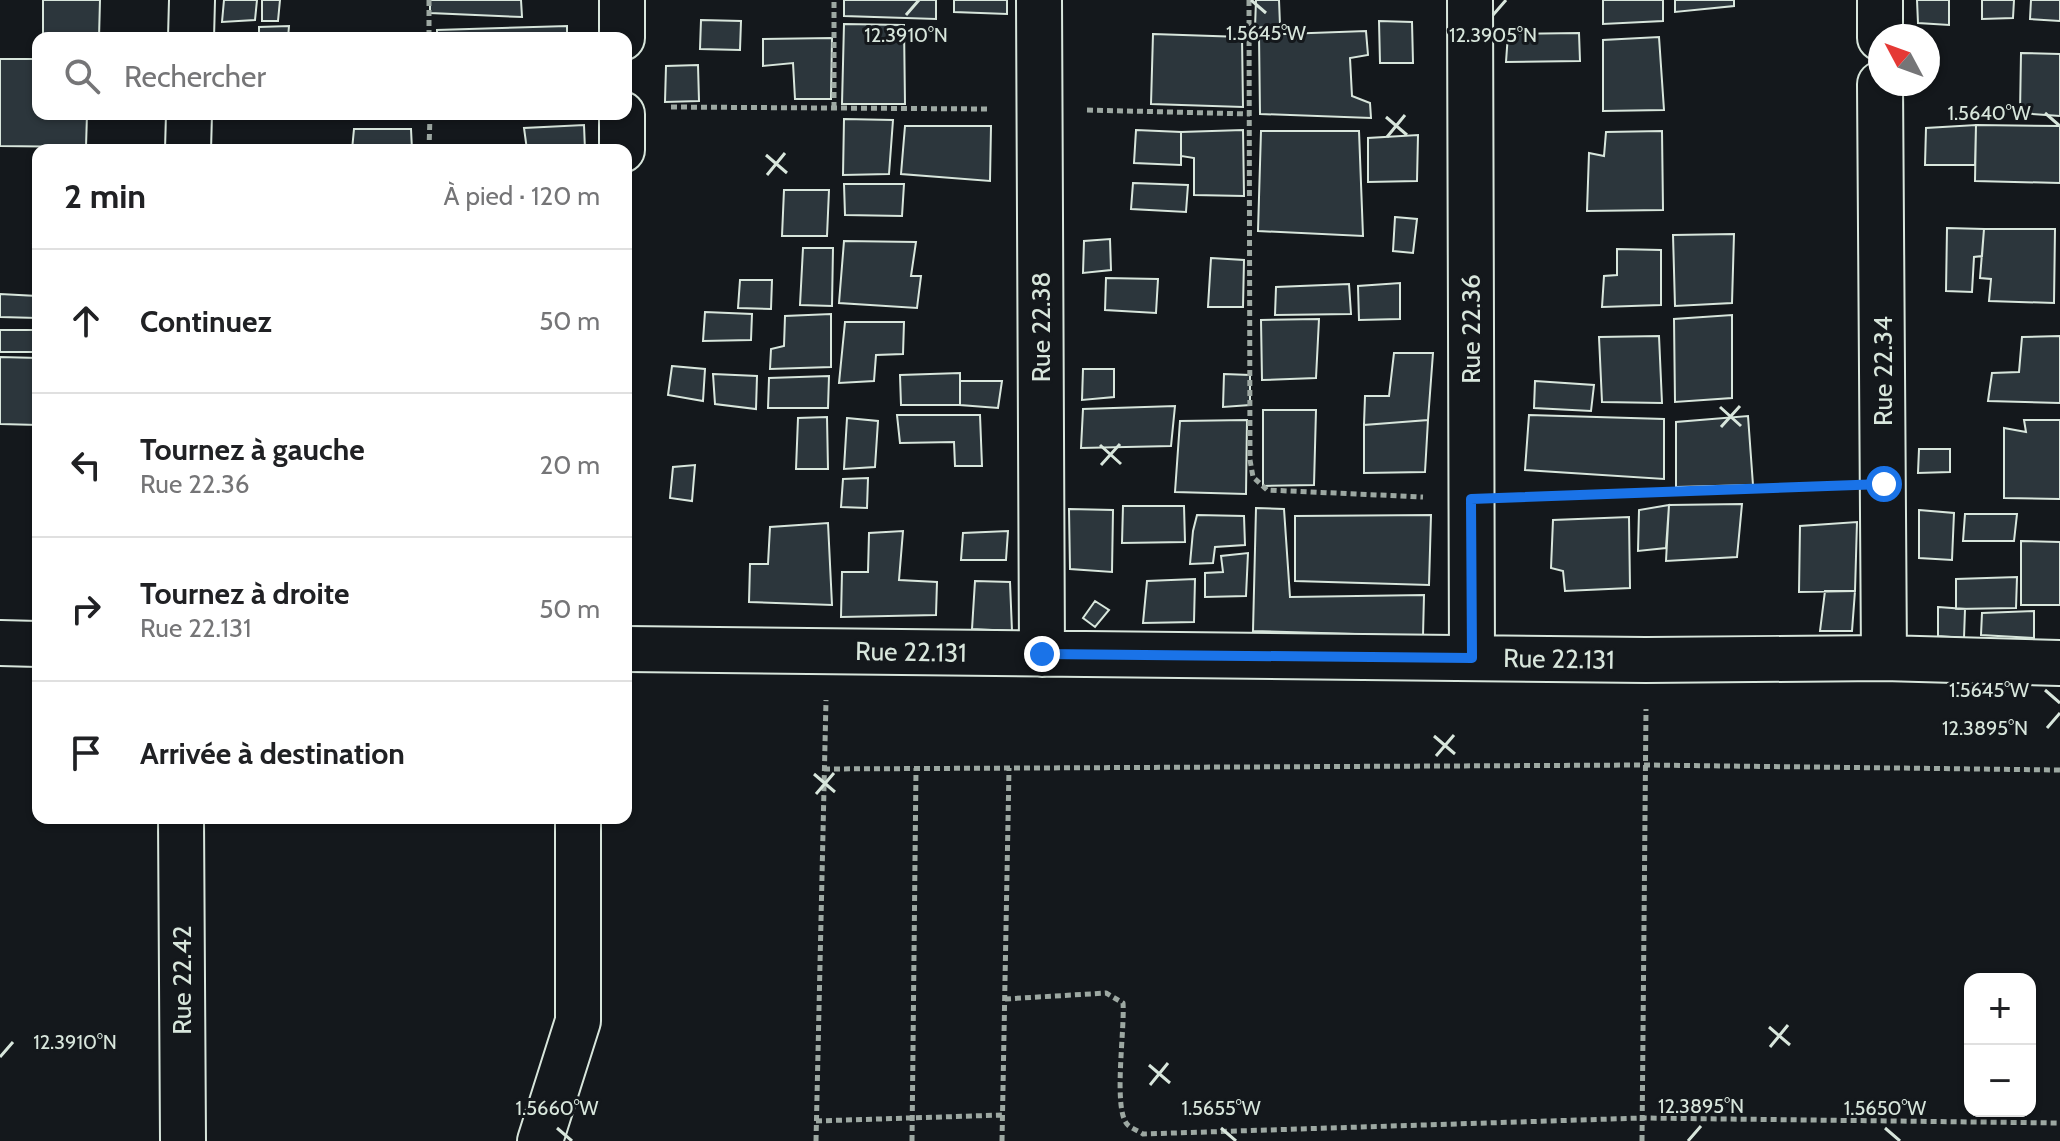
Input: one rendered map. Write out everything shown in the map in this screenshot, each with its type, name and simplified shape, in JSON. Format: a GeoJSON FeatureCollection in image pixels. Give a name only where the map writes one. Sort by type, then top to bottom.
{"type":"FeatureCollection","features":[{"type":"Feature","properties":{"kind":"street"},"geometry":{"type":"LineString","coordinates":[[191,32],[192,0]]}},
{"type":"Feature","properties":{"kind":"street"},"geometry":{"type":"LineString","coordinates":[[622,0],[622,32]]}},
{"type":"Feature","properties":{"kind":"street","name":"Rue 22.38"},"geometry":{"type":"LineString","coordinates":[[1039,0],[1042,654]]}},
{"type":"Feature","properties":{"kind":"street","name":"Rue 22.36"},"geometry":{"type":"LineString","coordinates":[[1470,0],[1472,658]]}},
{"type":"Feature","properties":{"kind":"street"},"geometry":{"type":"LineString","coordinates":[[1880,0],[1880,24]]}},
{"type":"Feature","properties":{"kind":"street","name":"Rue 22.34"},"geometry":{"type":"LineString","coordinates":[[1880,96],[1884,658]]}},
{"type":"Feature","properties":{"kind":"street"},"geometry":{"type":"LineString","coordinates":[[625,144],[640,110]]}},
{"type":"Feature","properties":{"kind":"street"},"geometry":{"type":"LineString","coordinates":[[0,643],[32,644]]}},
{"type":"Feature","properties":{"kind":"street","name":"Rue 22.131"},"geometry":{"type":"LineString","coordinates":[[632,649],[1646,660],[1884,658],[2060,663]]}},
{"type":"Feature","properties":{"kind":"street","name":"Rue 22.42"},"geometry":{"type":"LineString","coordinates":[[181,824],[183,1141]]}},
{"type":"Feature","properties":{"kind":"street"},"geometry":{"type":"LineString","coordinates":[[540,1141],[578,1021],[578,824]]}},
{"type":"Feature","properties":{"kind":"path"},"geometry":{"type":"LineString","coordinates":[[429,0],[429,32]]}},
{"type":"Feature","properties":{"kind":"path"},"geometry":{"type":"LineString","coordinates":[[834,0],[834,108]]}},
{"type":"Feature","properties":{"kind":"path"},"geometry":{"type":"LineString","coordinates":[[1249,0],[1250,460],[1253,477],[1267,490],[1471,499],[1884,484]]}},
{"type":"Feature","properties":{"kind":"path"},"geometry":{"type":"LineString","coordinates":[[640,110],[1040,109],[1250,114]]}},
{"type":"Feature","properties":{"kind":"path"},"geometry":{"type":"LineString","coordinates":[[189,127],[330,120]]}},
{"type":"Feature","properties":{"kind":"path"},"geometry":{"type":"LineString","coordinates":[[429,144],[430,120]]}},
{"type":"Feature","properties":{"kind":"path"},"geometry":{"type":"LineString","coordinates":[[816,1141],[827,651]]}},
{"type":"Feature","properties":{"kind":"path"},"geometry":{"type":"LineString","coordinates":[[1642,1141],[1646,660]]}},
{"type":"Feature","properties":{"kind":"path"},"geometry":{"type":"LineString","coordinates":[[824,769],[1645,765],[2060,770]]}},
{"type":"Feature","properties":{"kind":"path"},"geometry":{"type":"LineString","coordinates":[[912,1141],[916,768]]}},
{"type":"Feature","properties":{"kind":"path"},"geometry":{"type":"LineString","coordinates":[[1002,1141],[1009,768]]}},
{"type":"Feature","properties":{"kind":"path"},"geometry":{"type":"LineString","coordinates":[[1005,999],[1106,993],[1123,1003],[1125,1022],[1119,1105],[1126,1124],[1143,1134],[1642,1118],[2060,1123]]}},
{"type":"Feature","properties":{"kind":"path"},"geometry":{"type":"LineString","coordinates":[[816,1121],[1003,1115]]}},
{"type":"Feature","properties":{"kind":"building"},"geometry":{"type":"Polygon","coordinates":[[[43,0],[100,0],[99,32],[43,32],[43,0]]]}},
{"type":"Feature","properties":{"kind":"building"},"geometry":{"type":"Polygon","coordinates":[[[224,0],[257,0],[255,20],[222,22],[224,0]]]}},
{"type":"Feature","properties":{"kind":"building"},"geometry":{"type":"Polygon","coordinates":[[[262,0],[280,0],[278,21],[262,21],[262,0]]]}},
{"type":"Feature","properties":{"kind":"building"},"geometry":{"type":"Polygon","coordinates":[[[430,0],[521,0],[522,17],[430,13],[430,0]]]}},
{"type":"Feature","properties":{"kind":"building"},"geometry":{"type":"Polygon","coordinates":[[[844,0],[936,0],[936,19],[844,16],[844,0]]]}},
{"type":"Feature","properties":{"kind":"building"},"geometry":{"type":"Polygon","coordinates":[[[954,0],[1007,0],[1007,14],[954,12],[954,0]]]}},
{"type":"Feature","properties":{"kind":"building"},"geometry":{"type":"Polygon","coordinates":[[[1256,0],[1279,0],[1280,25],[1255,28],[1256,0]]]}},
{"type":"Feature","properties":{"kind":"building"},"geometry":{"type":"Polygon","coordinates":[[[1603,0],[1663,0],[1663,21],[1603,24],[1603,0]]]}},
{"type":"Feature","properties":{"kind":"building"},"geometry":{"type":"Polygon","coordinates":[[[1675,0],[1734,0],[1734,6],[1675,12],[1675,0]]]}},
{"type":"Feature","properties":{"kind":"building"},"geometry":{"type":"Polygon","coordinates":[[[1917,0],[1949,0],[1949,25],[1918,23],[1917,0]]]}},
{"type":"Feature","properties":{"kind":"building"},"geometry":{"type":"Polygon","coordinates":[[[1982,0],[2014,0],[2013,18],[1982,19],[1982,0]]]}},
{"type":"Feature","properties":{"kind":"building"},"geometry":{"type":"Polygon","coordinates":[[[2031,0],[2060,0],[2060,21],[2030,19],[2031,0]]]}},
{"type":"Feature","properties":{"kind":"building"},"geometry":{"type":"Polygon","coordinates":[[[701,20],[741,21],[740,50],[700,49],[701,20]]]}},
{"type":"Feature","properties":{"kind":"building"},"geometry":{"type":"Polygon","coordinates":[[[1379,21],[1412,22],[1413,63],[1380,63],[1379,21]]]}},
{"type":"Feature","properties":{"kind":"building"},"geometry":{"type":"Polygon","coordinates":[[[844,24],[904,25],[905,104],[842,104],[844,24]]]}},
{"type":"Feature","properties":{"kind":"building"},"geometry":{"type":"Polygon","coordinates":[[[289,26],[288,32],[259,32],[259,27],[289,26]]]}},
{"type":"Feature","properties":{"kind":"building"},"geometry":{"type":"Polygon","coordinates":[[[567,26],[567,32],[437,30],[567,26]]]}},
{"type":"Feature","properties":{"kind":"building"},"geometry":{"type":"Polygon","coordinates":[[[1366,31],[1368,55],[1350,58],[1352,96],[1370,103],[1371,118],[1260,114],[1259,35],[1366,31]]]}},
{"type":"Feature","properties":{"kind":"building"},"geometry":{"type":"Polygon","coordinates":[[[1579,33],[1580,61],[1506,62],[1508,34],[1579,33]]]}},
{"type":"Feature","properties":{"kind":"building"},"geometry":{"type":"Polygon","coordinates":[[[1153,34],[1242,37],[1243,107],[1151,104],[1153,34]]]}},
{"type":"Feature","properties":{"kind":"building"},"geometry":{"type":"Polygon","coordinates":[[[1659,37],[1664,110],[1603,111],[1603,40],[1659,37]]]}},
{"type":"Feature","properties":{"kind":"building"},"geometry":{"type":"Polygon","coordinates":[[[832,38],[831,99],[795,99],[793,63],[763,66],[763,39],[832,38]]]}},
{"type":"Feature","properties":{"kind":"building"},"geometry":{"type":"Polygon","coordinates":[[[2021,53],[2060,54],[2060,116],[2020,113],[2021,53]]]}},
{"type":"Feature","properties":{"kind":"building"},"geometry":{"type":"Polygon","coordinates":[[[0,59],[32,59],[32,120],[87,120],[86,144],[0,146],[0,59]]]}},
{"type":"Feature","properties":{"kind":"building"},"geometry":{"type":"Polygon","coordinates":[[[698,65],[699,101],[665,102],[666,66],[698,65]]]}},
{"type":"Feature","properties":{"kind":"building"},"geometry":{"type":"Polygon","coordinates":[[[844,119],[893,120],[889,174],[843,175],[844,119]]]}},
{"type":"Feature","properties":{"kind":"building"},"geometry":{"type":"Polygon","coordinates":[[[584,125],[585,144],[526,144],[524,128],[584,125]]]}},
{"type":"Feature","properties":{"kind":"building"},"geometry":{"type":"Polygon","coordinates":[[[1976,125],[2060,126],[2060,183],[1975,181],[1976,125]]]}},
{"type":"Feature","properties":{"kind":"building"},"geometry":{"type":"Polygon","coordinates":[[[1976,125],[1975,165],[1925,165],[1926,128],[1976,125]]]}},
{"type":"Feature","properties":{"kind":"building"},"geometry":{"type":"Polygon","coordinates":[[[905,126],[991,126],[990,181],[901,174],[905,126]]]}},
{"type":"Feature","properties":{"kind":"building"},"geometry":{"type":"Polygon","coordinates":[[[354,129],[411,129],[412,144],[353,144],[354,129]]]}},
{"type":"Feature","properties":{"kind":"building"},"geometry":{"type":"Polygon","coordinates":[[[1136,130],[1181,132],[1181,165],[1134,163],[1136,130]]]}},
{"type":"Feature","properties":{"kind":"building"},"geometry":{"type":"Polygon","coordinates":[[[1243,130],[1244,196],[1194,195],[1194,158],[1181,156],[1181,132],[1243,130]]]}},
{"type":"Feature","properties":{"kind":"building"},"geometry":{"type":"Polygon","coordinates":[[[1261,131],[1359,131],[1363,236],[1258,231],[1261,131]]]}},
{"type":"Feature","properties":{"kind":"building"},"geometry":{"type":"Polygon","coordinates":[[[1662,131],[1663,210],[1587,211],[1589,153],[1604,156],[1606,132],[1662,131]]]}},
{"type":"Feature","properties":{"kind":"building"},"geometry":{"type":"Polygon","coordinates":[[[1418,135],[1417,181],[1368,182],[1368,138],[1418,135]]]}},
{"type":"Feature","properties":{"kind":"building"},"geometry":{"type":"Polygon","coordinates":[[[1133,183],[1188,185],[1186,212],[1131,209],[1133,183]]]}},
{"type":"Feature","properties":{"kind":"building"},"geometry":{"type":"Polygon","coordinates":[[[844,184],[904,184],[902,216],[845,215],[844,184]]]}},
{"type":"Feature","properties":{"kind":"building"},"geometry":{"type":"Polygon","coordinates":[[[784,190],[829,190],[827,236],[782,236],[784,190]]]}},
{"type":"Feature","properties":{"kind":"building"},"geometry":{"type":"Polygon","coordinates":[[[1395,217],[1417,219],[1413,253],[1393,251],[1395,217]]]}},
{"type":"Feature","properties":{"kind":"building"},"geometry":{"type":"Polygon","coordinates":[[[1947,228],[1984,229],[1982,256],[1974,257],[1972,292],[1946,291],[1947,228]]]}},
{"type":"Feature","properties":{"kind":"building"},"geometry":{"type":"Polygon","coordinates":[[[1984,229],[2055,229],[2054,303],[1989,301],[1991,279],[1980,278],[1984,229]]]}},
{"type":"Feature","properties":{"kind":"building"},"geometry":{"type":"Polygon","coordinates":[[[1734,234],[1732,303],[1675,306],[1673,235],[1734,234]]]}},
{"type":"Feature","properties":{"kind":"building"},"geometry":{"type":"Polygon","coordinates":[[[1110,239],[1111,270],[1083,273],[1084,241],[1110,239]]]}},
{"type":"Feature","properties":{"kind":"building"},"geometry":{"type":"Polygon","coordinates":[[[844,241],[916,242],[911,276],[921,276],[917,308],[839,303],[844,241]]]}},
{"type":"Feature","properties":{"kind":"building"},"geometry":{"type":"Polygon","coordinates":[[[803,248],[833,248],[832,306],[800,305],[803,248]]]}},
{"type":"Feature","properties":{"kind":"building"},"geometry":{"type":"Polygon","coordinates":[[[1617,249],[1661,250],[1661,305],[1602,307],[1604,276],[1617,275],[1617,249]]]}},
{"type":"Feature","properties":{"kind":"building"},"geometry":{"type":"Polygon","coordinates":[[[1211,258],[1244,260],[1243,307],[1208,307],[1211,258]]]}},
{"type":"Feature","properties":{"kind":"building"},"geometry":{"type":"Polygon","coordinates":[[[1106,278],[1158,279],[1156,313],[1105,310],[1106,278]]]}},
{"type":"Feature","properties":{"kind":"building"},"geometry":{"type":"Polygon","coordinates":[[[740,280],[772,280],[771,309],[738,308],[740,280]]]}},
{"type":"Feature","properties":{"kind":"building"},"geometry":{"type":"Polygon","coordinates":[[[1400,283],[1400,319],[1359,320],[1358,286],[1400,283]]]}},
{"type":"Feature","properties":{"kind":"building"},"geometry":{"type":"Polygon","coordinates":[[[1349,284],[1351,314],[1275,315],[1276,287],[1349,284]]]}},
{"type":"Feature","properties":{"kind":"building"},"geometry":{"type":"Polygon","coordinates":[[[0,294],[32,296],[32,318],[0,317],[0,294]]]}},
{"type":"Feature","properties":{"kind":"building"},"geometry":{"type":"Polygon","coordinates":[[[705,312],[752,314],[751,340],[703,341],[705,312]]]}},
{"type":"Feature","properties":{"kind":"building"},"geometry":{"type":"Polygon","coordinates":[[[831,314],[831,367],[770,369],[771,349],[784,346],[785,316],[831,314]]]}},
{"type":"Feature","properties":{"kind":"building"},"geometry":{"type":"Polygon","coordinates":[[[1732,315],[1732,398],[1675,402],[1674,319],[1732,315]]]}},
{"type":"Feature","properties":{"kind":"building"},"geometry":{"type":"Polygon","coordinates":[[[1319,319],[1316,378],[1262,380],[1261,320],[1319,319]]]}},
{"type":"Feature","properties":{"kind":"building"},"geometry":{"type":"Polygon","coordinates":[[[845,322],[904,322],[903,354],[876,355],[874,381],[839,383],[845,322]]]}},
{"type":"Feature","properties":{"kind":"building"},"geometry":{"type":"Polygon","coordinates":[[[0,330],[32,330],[32,352],[0,352],[0,330]]]}},
{"type":"Feature","properties":{"kind":"building"},"geometry":{"type":"Polygon","coordinates":[[[1659,336],[1662,403],[1602,402],[1599,337],[1659,336]]]}},
{"type":"Feature","properties":{"kind":"building"},"geometry":{"type":"Polygon","coordinates":[[[2060,336],[2060,403],[1988,401],[1992,373],[2019,372],[2022,337],[2060,336]]]}},
{"type":"Feature","properties":{"kind":"building"},"geometry":{"type":"Polygon","coordinates":[[[1394,353],[1433,353],[1428,420],[1364,425],[1365,396],[1389,396],[1394,353]]]}},
{"type":"Feature","properties":{"kind":"building"},"geometry":{"type":"Polygon","coordinates":[[[0,357],[32,358],[32,425],[0,424],[0,357]]]}},
{"type":"Feature","properties":{"kind":"building"},"geometry":{"type":"Polygon","coordinates":[[[672,366],[705,369],[703,401],[668,395],[672,366]]]}},
{"type":"Feature","properties":{"kind":"building"},"geometry":{"type":"Polygon","coordinates":[[[1083,369],[1114,369],[1114,397],[1082,400],[1083,369]]]}},
{"type":"Feature","properties":{"kind":"building"},"geometry":{"type":"Polygon","coordinates":[[[960,373],[960,405],[901,405],[900,375],[960,373]]]}},
{"type":"Feature","properties":{"kind":"building"},"geometry":{"type":"Polygon","coordinates":[[[713,374],[757,376],[756,409],[715,404],[713,374]]]}},
{"type":"Feature","properties":{"kind":"building"},"geometry":{"type":"Polygon","coordinates":[[[1224,374],[1250,375],[1250,405],[1223,407],[1224,374]]]}},
{"type":"Feature","properties":{"kind":"building"},"geometry":{"type":"Polygon","coordinates":[[[829,376],[828,408],[768,408],[769,378],[829,376]]]}},
{"type":"Feature","properties":{"kind":"building"},"geometry":{"type":"Polygon","coordinates":[[[960,381],[1002,381],[998,408],[960,405],[960,381]]]}},
{"type":"Feature","properties":{"kind":"building"},"geometry":{"type":"Polygon","coordinates":[[[1535,381],[1594,385],[1591,411],[1534,408],[1535,381]]]}},
{"type":"Feature","properties":{"kind":"building"},"geometry":{"type":"Polygon","coordinates":[[[1175,406],[1171,446],[1081,448],[1083,409],[1175,406]]]}},
{"type":"Feature","properties":{"kind":"building"},"geometry":{"type":"Polygon","coordinates":[[[1263,410],[1316,410],[1314,485],[1263,486],[1263,410]]]}},
{"type":"Feature","properties":{"kind":"building"},"geometry":{"type":"Polygon","coordinates":[[[897,415],[980,415],[982,466],[955,466],[954,442],[900,443],[897,415]]]}},
{"type":"Feature","properties":{"kind":"building"},"geometry":{"type":"Polygon","coordinates":[[[1529,415],[1664,419],[1664,479],[1525,470],[1529,415]]]}},
{"type":"Feature","properties":{"kind":"building"},"geometry":{"type":"Polygon","coordinates":[[[1748,416],[1753,485],[1676,487],[1676,422],[1748,416]]]}},
{"type":"Feature","properties":{"kind":"building"},"geometry":{"type":"Polygon","coordinates":[[[827,417],[828,469],[796,469],[798,418],[827,417]]]}},
{"type":"Feature","properties":{"kind":"building"},"geometry":{"type":"Polygon","coordinates":[[[847,418],[878,421],[875,467],[844,469],[847,418]]]}},
{"type":"Feature","properties":{"kind":"building"},"geometry":{"type":"Polygon","coordinates":[[[1247,420],[1246,494],[1175,492],[1180,421],[1247,420]]]}},
{"type":"Feature","properties":{"kind":"building"},"geometry":{"type":"Polygon","coordinates":[[[1428,420],[1425,472],[1364,473],[1364,425],[1428,420]]]}},
{"type":"Feature","properties":{"kind":"building"},"geometry":{"type":"Polygon","coordinates":[[[2024,420],[2060,420],[2060,499],[2004,498],[2004,428],[2026,432],[2024,420]]]}},
{"type":"Feature","properties":{"kind":"building"},"geometry":{"type":"Polygon","coordinates":[[[1919,449],[1950,449],[1950,472],[1918,473],[1919,449]]]}},
{"type":"Feature","properties":{"kind":"building"},"geometry":{"type":"Polygon","coordinates":[[[695,465],[692,501],[670,498],[673,467],[695,465]]]}},
{"type":"Feature","properties":{"kind":"building"},"geometry":{"type":"Polygon","coordinates":[[[868,478],[867,508],[841,507],[843,479],[868,478]]]}},
{"type":"Feature","properties":{"kind":"building"},"geometry":{"type":"Polygon","coordinates":[[[1742,504],[1737,557],[1666,561],[1669,505],[1742,504]]]}},
{"type":"Feature","properties":{"kind":"building"},"geometry":{"type":"Polygon","coordinates":[[[1669,505],[1666,548],[1638,551],[1639,510],[1669,505]]]}},
{"type":"Feature","properties":{"kind":"building"},"geometry":{"type":"Polygon","coordinates":[[[1123,506],[1184,506],[1185,542],[1122,543],[1123,506]]]}},
{"type":"Feature","properties":{"kind":"building"},"geometry":{"type":"Polygon","coordinates":[[[1256,508],[1284,509],[1290,597],[1424,595],[1423,636],[1253,631],[1256,508]]]}},
{"type":"Feature","properties":{"kind":"building"},"geometry":{"type":"Polygon","coordinates":[[[1069,509],[1113,510],[1112,572],[1070,569],[1069,509]]]}},
{"type":"Feature","properties":{"kind":"building"},"geometry":{"type":"Polygon","coordinates":[[[1919,510],[1954,513],[1952,560],[1919,558],[1919,510]]]}},
{"type":"Feature","properties":{"kind":"building"},"geometry":{"type":"Polygon","coordinates":[[[1965,514],[2017,514],[2014,541],[1963,541],[1965,514]]]}},
{"type":"Feature","properties":{"kind":"building"},"geometry":{"type":"Polygon","coordinates":[[[1197,515],[1244,516],[1245,545],[1215,547],[1213,563],[1190,564],[1197,515]]]}},
{"type":"Feature","properties":{"kind":"building"},"geometry":{"type":"Polygon","coordinates":[[[1431,515],[1429,585],[1295,581],[1295,516],[1431,515]]]}},
{"type":"Feature","properties":{"kind":"building"},"geometry":{"type":"Polygon","coordinates":[[[1629,517],[1630,588],[1565,591],[1563,571],[1551,568],[1553,520],[1629,517]]]}},
{"type":"Feature","properties":{"kind":"building"},"geometry":{"type":"Polygon","coordinates":[[[1857,522],[1855,591],[1799,592],[1800,526],[1857,522]]]}},
{"type":"Feature","properties":{"kind":"building"},"geometry":{"type":"Polygon","coordinates":[[[828,523],[832,605],[749,602],[750,564],[768,564],[770,527],[828,523]]]}},
{"type":"Feature","properties":{"kind":"building"},"geometry":{"type":"Polygon","coordinates":[[[903,531],[899,580],[937,582],[936,615],[841,617],[842,572],[868,572],[869,533],[903,531]]]}},
{"type":"Feature","properties":{"kind":"building"},"geometry":{"type":"Polygon","coordinates":[[[1008,531],[1006,560],[961,560],[963,533],[1008,531]]]}},
{"type":"Feature","properties":{"kind":"building"},"geometry":{"type":"Polygon","coordinates":[[[2021,541],[2060,542],[2060,605],[2021,605],[2021,541]]]}},
{"type":"Feature","properties":{"kind":"building"},"geometry":{"type":"Polygon","coordinates":[[[1248,553],[1246,596],[1205,597],[1205,573],[1223,572],[1221,556],[1248,553]]]}},
{"type":"Feature","properties":{"kind":"building"},"geometry":{"type":"Polygon","coordinates":[[[2017,577],[2016,608],[1956,609],[1956,579],[2017,577]]]}},
{"type":"Feature","properties":{"kind":"building"},"geometry":{"type":"Polygon","coordinates":[[[1195,579],[1194,622],[1143,623],[1147,581],[1195,579]]]}},
{"type":"Feature","properties":{"kind":"building"},"geometry":{"type":"Polygon","coordinates":[[[975,581],[1010,582],[1012,631],[972,629],[975,581]]]}},
{"type":"Feature","properties":{"kind":"building"},"geometry":{"type":"Polygon","coordinates":[[[1825,591],[1855,591],[1852,631],[1820,631],[1825,591]]]}},
{"type":"Feature","properties":{"kind":"building"},"geometry":{"type":"Polygon","coordinates":[[[1095,601],[1109,610],[1095,627],[1083,618],[1095,601]]]}},
{"type":"Feature","properties":{"kind":"building"},"geometry":{"type":"Polygon","coordinates":[[[1938,607],[1965,609],[1964,638],[1938,636],[1938,607]]]}},
{"type":"Feature","properties":{"kind":"building"},"geometry":{"type":"Polygon","coordinates":[[[2034,611],[2034,638],[1981,635],[1982,613],[2034,611]]]}},
{"type":"Feature","properties":{"kind":"route"},"geometry":{"type":"LineString","coordinates":[[1042,654],[1472,658],[1471,499],[1884,484]]}}]}
